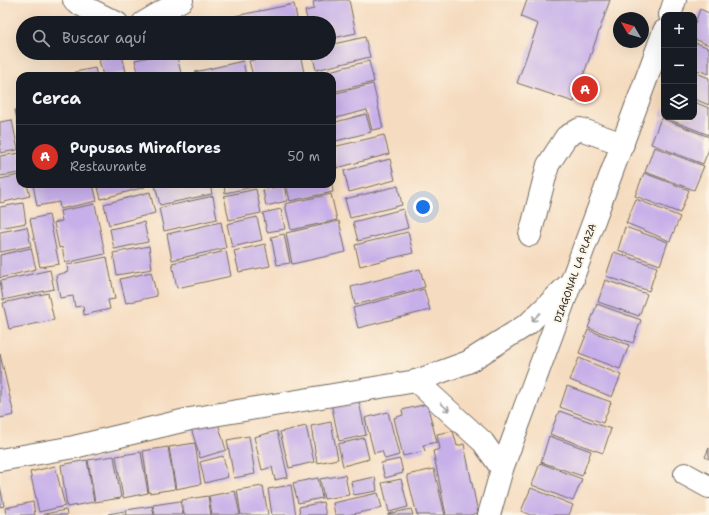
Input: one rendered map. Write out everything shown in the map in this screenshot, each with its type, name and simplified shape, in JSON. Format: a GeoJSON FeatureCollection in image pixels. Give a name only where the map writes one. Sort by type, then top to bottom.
{"type":"FeatureCollection","features":[{"type":"Feature","properties":{"kind":"street"},"geometry":{"type":"LineString","coordinates":[[74,0],[75,2],[103,16]]}},
{"type":"Feature","properties":{"kind":"street"},"geometry":{"type":"LineString","coordinates":[[155,16],[182,0]]}},
{"type":"Feature","properties":{"kind":"street"},"geometry":{"type":"LineString","coordinates":[[671,12],[675,0]]}},
{"type":"Feature","properties":{"kind":"street","name":"DIAGONAL LA PLAZA"},"geometry":{"type":"LineString","coordinates":[[489,515],[502,469],[661,39]]}},
{"type":"Feature","properties":{"kind":"street"},"geometry":{"type":"LineString","coordinates":[[530,235],[548,165],[566,137],[580,129],[623,144]]}},
{"type":"Feature","properties":{"kind":"street"},"geometry":{"type":"LineString","coordinates":[[0,460],[74,447],[190,419],[416,381],[468,362],[528,324],[573,280]]}},
{"type":"Feature","properties":{"kind":"street"},"geometry":{"type":"LineString","coordinates":[[416,381],[483,442],[502,469]]}},
{"type":"Feature","properties":{"kind":"street"},"geometry":{"type":"LineString","coordinates":[[685,474],[709,487]]}},
{"type":"Feature","properties":{"kind":"building"},"geometry":{"type":"Polygon","coordinates":[[[323,0],[349,0],[356,33],[336,37],[336,16],[306,16],[305,11],[314,9],[313,2],[323,0]]]}},
{"type":"Feature","properties":{"kind":"building"},"geometry":{"type":"Polygon","coordinates":[[[527,0],[610,0],[574,102],[517,83],[538,24],[521,17],[527,0]]]}},
{"type":"Feature","properties":{"kind":"building"},"geometry":{"type":"Polygon","coordinates":[[[294,4],[297,16],[235,16],[294,4]]]}},
{"type":"Feature","properties":{"kind":"building"},"geometry":{"type":"Polygon","coordinates":[[[700,9],[709,13],[709,45],[697,40],[697,18],[700,9]]]}},
{"type":"Feature","properties":{"kind":"building"},"geometry":{"type":"Polygon","coordinates":[[[365,37],[370,57],[316,70],[314,60],[336,60],[336,43],[365,37]]]}},
{"type":"Feature","properties":{"kind":"building"},"geometry":{"type":"Polygon","coordinates":[[[697,43],[709,48],[709,74],[697,70],[697,43]]]}},
{"type":"Feature","properties":{"kind":"building"},"geometry":{"type":"Polygon","coordinates":[[[99,60],[123,60],[126,72],[102,72],[99,60]]]}},
{"type":"Feature","properties":{"kind":"building"},"geometry":{"type":"Polygon","coordinates":[[[135,60],[178,60],[181,72],[138,72],[135,60]]]}},
{"type":"Feature","properties":{"kind":"building"},"geometry":{"type":"Polygon","coordinates":[[[301,60],[304,72],[252,72],[249,61],[301,60]]]}},
{"type":"Feature","properties":{"kind":"building"},"geometry":{"type":"Polygon","coordinates":[[[243,61],[245,72],[195,72],[243,61]]]}},
{"type":"Feature","properties":{"kind":"building"},"geometry":{"type":"Polygon","coordinates":[[[369,61],[374,82],[336,91],[336,72],[325,72],[369,61]]]}},
{"type":"Feature","properties":{"kind":"building"},"geometry":{"type":"Polygon","coordinates":[[[95,68],[96,72],[75,72],[95,68]]]}},
{"type":"Feature","properties":{"kind":"building"},"geometry":{"type":"Polygon","coordinates":[[[697,73],[709,78],[709,105],[697,100],[697,73]]]}},
{"type":"Feature","properties":{"kind":"building"},"geometry":{"type":"Polygon","coordinates":[[[373,84],[383,128],[372,130],[367,110],[336,118],[336,93],[373,84]]]}},
{"type":"Feature","properties":{"kind":"building"},"geometry":{"type":"Polygon","coordinates":[[[697,103],[709,108],[709,135],[670,120],[697,120],[697,103]]]}},
{"type":"Feature","properties":{"kind":"building"},"geometry":{"type":"Polygon","coordinates":[[[366,114],[371,132],[336,141],[336,122],[366,114]]]}},
{"type":"Feature","properties":{"kind":"building"},"geometry":{"type":"Polygon","coordinates":[[[661,118],[661,120],[666,120],[709,137],[709,149],[703,164],[651,144],[661,118]]]}},
{"type":"Feature","properties":{"kind":"building"},"geometry":{"type":"Polygon","coordinates":[[[12,120],[16,140],[16,150],[0,153],[0,122],[12,120]]]}},
{"type":"Feature","properties":{"kind":"building"},"geometry":{"type":"Polygon","coordinates":[[[384,135],[389,154],[337,168],[336,146],[384,135]]]}},
{"type":"Feature","properties":{"kind":"building"},"geometry":{"type":"Polygon","coordinates":[[[654,147],[704,166],[694,190],[645,172],[654,147]]]}},
{"type":"Feature","properties":{"kind":"building"},"geometry":{"type":"Polygon","coordinates":[[[16,154],[16,174],[0,176],[0,156],[16,154]]]}},
{"type":"Feature","properties":{"kind":"building"},"geometry":{"type":"Polygon","coordinates":[[[390,159],[395,180],[349,192],[344,171],[390,159]]]}},
{"type":"Feature","properties":{"kind":"building"},"geometry":{"type":"Polygon","coordinates":[[[644,173],[689,190],[680,213],[635,196],[644,173]]]}},
{"type":"Feature","properties":{"kind":"building"},"geometry":{"type":"Polygon","coordinates":[[[16,176],[16,188],[28,188],[30,196],[0,203],[0,179],[16,176]]]}},
{"type":"Feature","properties":{"kind":"building"},"geometry":{"type":"Polygon","coordinates":[[[398,186],[402,205],[350,218],[345,199],[398,186]]]}},
{"type":"Feature","properties":{"kind":"building"},"geometry":{"type":"Polygon","coordinates":[[[34,188],[94,188],[97,201],[60,209],[59,202],[37,206],[34,188]]]}},
{"type":"Feature","properties":{"kind":"building"},"geometry":{"type":"Polygon","coordinates":[[[98,188],[141,188],[101,199],[98,188]]]}},
{"type":"Feature","properties":{"kind":"building"},"geometry":{"type":"Polygon","coordinates":[[[156,188],[211,188],[212,194],[160,205],[156,188]]]}},
{"type":"Feature","properties":{"kind":"building"},"geometry":{"type":"Polygon","coordinates":[[[224,188],[248,188],[225,193],[224,188]]]}},
{"type":"Feature","properties":{"kind":"building"},"geometry":{"type":"Polygon","coordinates":[[[271,188],[285,188],[287,201],[266,206],[263,190],[271,188]]]}},
{"type":"Feature","properties":{"kind":"building"},"geometry":{"type":"Polygon","coordinates":[[[287,188],[332,188],[333,192],[290,201],[287,188]]]}},
{"type":"Feature","properties":{"kind":"building"},"geometry":{"type":"Polygon","coordinates":[[[256,189],[261,213],[229,220],[224,196],[256,189]]]}},
{"type":"Feature","properties":{"kind":"building"},"geometry":{"type":"Polygon","coordinates":[[[150,192],[155,213],[109,225],[104,204],[150,192]]]}},
{"type":"Feature","properties":{"kind":"building"},"geometry":{"type":"Polygon","coordinates":[[[331,194],[337,220],[291,230],[285,204],[331,194]]]}},
{"type":"Feature","properties":{"kind":"building"},"geometry":{"type":"Polygon","coordinates":[[[213,196],[217,219],[164,231],[159,208],[213,196]]]}},
{"type":"Feature","properties":{"kind":"building"},"geometry":{"type":"Polygon","coordinates":[[[636,199],[680,217],[670,241],[626,223],[636,199]]]}},
{"type":"Feature","properties":{"kind":"building"},"geometry":{"type":"Polygon","coordinates":[[[23,203],[26,223],[0,228],[0,207],[23,203]]]}},
{"type":"Feature","properties":{"kind":"building"},"geometry":{"type":"Polygon","coordinates":[[[95,204],[105,254],[65,263],[62,247],[59,248],[54,223],[62,221],[60,211],[95,204]]]}},
{"type":"Feature","properties":{"kind":"building"},"geometry":{"type":"Polygon","coordinates":[[[281,209],[285,229],[267,232],[263,213],[281,209]]]}},
{"type":"Feature","properties":{"kind":"building"},"geometry":{"type":"Polygon","coordinates":[[[403,209],[408,228],[358,241],[353,222],[403,209]]]}},
{"type":"Feature","properties":{"kind":"building"},"geometry":{"type":"Polygon","coordinates":[[[49,215],[59,264],[40,267],[30,219],[49,215]]]}},
{"type":"Feature","properties":{"kind":"building"},"geometry":{"type":"Polygon","coordinates":[[[257,217],[262,240],[232,247],[227,224],[257,217]]]}},
{"type":"Feature","properties":{"kind":"building"},"geometry":{"type":"Polygon","coordinates":[[[339,221],[346,252],[292,264],[286,233],[339,221]]]}},
{"type":"Feature","properties":{"kind":"building"},"geometry":{"type":"Polygon","coordinates":[[[144,222],[148,242],[114,249],[110,229],[144,222]]]}},
{"type":"Feature","properties":{"kind":"building"},"geometry":{"type":"Polygon","coordinates":[[[221,222],[226,248],[172,260],[167,234],[221,222]]]}},
{"type":"Feature","properties":{"kind":"building"},"geometry":{"type":"Polygon","coordinates":[[[27,227],[31,246],[0,252],[0,232],[27,227]]]}},
{"type":"Feature","properties":{"kind":"building"},"geometry":{"type":"Polygon","coordinates":[[[625,227],[668,242],[660,265],[618,250],[625,227]]]}},
{"type":"Feature","properties":{"kind":"building"},"geometry":{"type":"Polygon","coordinates":[[[408,232],[413,253],[360,266],[355,245],[408,232]]]}},
{"type":"Feature","properties":{"kind":"building"},"geometry":{"type":"Polygon","coordinates":[[[284,234],[290,263],[277,265],[271,237],[284,234]]]}},
{"type":"Feature","properties":{"kind":"building"},"geometry":{"type":"Polygon","coordinates":[[[265,244],[270,266],[239,272],[234,251],[265,244]]]}},
{"type":"Feature","properties":{"kind":"building"},"geometry":{"type":"Polygon","coordinates":[[[149,246],[152,269],[117,275],[113,253],[149,246]]]}},
{"type":"Feature","properties":{"kind":"building"},"geometry":{"type":"Polygon","coordinates":[[[31,248],[36,269],[0,278],[0,255],[31,248]]]}},
{"type":"Feature","properties":{"kind":"building"},"geometry":{"type":"Polygon","coordinates":[[[226,251],[231,276],[177,288],[172,263],[226,251]]]}},
{"type":"Feature","properties":{"kind":"building"},"geometry":{"type":"Polygon","coordinates":[[[614,252],[657,267],[649,291],[606,276],[614,252]]]}},
{"type":"Feature","properties":{"kind":"building"},"geometry":{"type":"Polygon","coordinates":[[[107,257],[115,299],[108,300],[110,309],[84,315],[83,306],[75,307],[73,296],[60,298],[56,275],[68,272],[67,265],[107,257]]]}},
{"type":"Feature","properties":{"kind":"building"},"geometry":{"type":"Polygon","coordinates":[[[420,269],[425,287],[355,305],[351,287],[420,269]]]}},
{"type":"Feature","properties":{"kind":"building"},"geometry":{"type":"Polygon","coordinates":[[[50,270],[54,289],[3,300],[0,281],[50,270]]]}},
{"type":"Feature","properties":{"kind":"building"},"geometry":{"type":"Polygon","coordinates":[[[151,272],[157,296],[126,303],[120,279],[151,272]]]}},
{"type":"Feature","properties":{"kind":"building"},"geometry":{"type":"Polygon","coordinates":[[[605,280],[647,294],[639,316],[598,302],[605,280]]]}},
{"type":"Feature","properties":{"kind":"building"},"geometry":{"type":"Polygon","coordinates":[[[424,289],[430,310],[358,328],[353,308],[424,289]]]}},
{"type":"Feature","properties":{"kind":"building"},"geometry":{"type":"Polygon","coordinates":[[[48,293],[54,320],[9,329],[3,303],[48,293]]]}},
{"type":"Feature","properties":{"kind":"building"},"geometry":{"type":"Polygon","coordinates":[[[597,304],[641,320],[633,343],[588,328],[597,304]]]}},
{"type":"Feature","properties":{"kind":"building"},"geometry":{"type":"Polygon","coordinates":[[[588,330],[629,345],[620,369],[579,353],[588,330]]]}},
{"type":"Feature","properties":{"kind":"building"},"geometry":{"type":"Polygon","coordinates":[[[0,354],[14,415],[0,418],[0,354]]]}},
{"type":"Feature","properties":{"kind":"building"},"geometry":{"type":"Polygon","coordinates":[[[579,358],[621,375],[612,397],[570,380],[579,358]]]}},
{"type":"Feature","properties":{"kind":"building"},"geometry":{"type":"Polygon","coordinates":[[[567,386],[611,402],[603,423],[560,407],[567,386]]]}},
{"type":"Feature","properties":{"kind":"building"},"geometry":{"type":"Polygon","coordinates":[[[358,397],[366,435],[339,441],[331,403],[358,397]]]}},
{"type":"Feature","properties":{"kind":"building"},"geometry":{"type":"Polygon","coordinates":[[[427,404],[437,442],[423,445],[425,451],[403,456],[394,418],[403,415],[402,410],[427,404]]]}},
{"type":"Feature","properties":{"kind":"building"},"geometry":{"type":"Polygon","coordinates":[[[559,411],[611,429],[603,453],[550,434],[559,411]]]}},
{"type":"Feature","properties":{"kind":"building"},"geometry":{"type":"Polygon","coordinates":[[[388,412],[399,455],[385,459],[382,451],[374,453],[365,418],[388,412]]]}},
{"type":"Feature","properties":{"kind":"building"},"geometry":{"type":"Polygon","coordinates":[[[217,420],[226,450],[200,458],[191,428],[217,420]]]}},
{"type":"Feature","properties":{"kind":"building"},"geometry":{"type":"Polygon","coordinates":[[[331,422],[338,459],[317,463],[311,426],[331,422]]]}},
{"type":"Feature","properties":{"kind":"building"},"geometry":{"type":"Polygon","coordinates":[[[306,426],[314,462],[289,468],[280,432],[306,426]]]}},
{"type":"Feature","properties":{"kind":"building"},"geometry":{"type":"Polygon","coordinates":[[[277,431],[288,477],[275,480],[272,467],[262,470],[254,437],[277,431]]]}},
{"type":"Feature","properties":{"kind":"building"},"geometry":{"type":"Polygon","coordinates":[[[453,431],[457,446],[464,444],[478,513],[470,515],[446,515],[433,451],[440,449],[437,434],[453,431]]]}},
{"type":"Feature","properties":{"kind":"building"},"geometry":{"type":"Polygon","coordinates":[[[249,436],[255,474],[234,478],[227,440],[249,436]]]}},
{"type":"Feature","properties":{"kind":"building"},"geometry":{"type":"Polygon","coordinates":[[[549,436],[591,451],[582,476],[541,462],[549,436]]]}},
{"type":"Feature","properties":{"kind":"building"},"geometry":{"type":"Polygon","coordinates":[[[364,438],[369,459],[343,466],[338,444],[364,438]]]}},
{"type":"Feature","properties":{"kind":"building"},"geometry":{"type":"Polygon","coordinates":[[[195,443],[201,484],[176,489],[169,447],[195,443]]]}},
{"type":"Feature","properties":{"kind":"building"},"geometry":{"type":"Polygon","coordinates":[[[168,447],[175,489],[149,493],[143,451],[168,447]]]}},
{"type":"Feature","properties":{"kind":"building"},"geometry":{"type":"Polygon","coordinates":[[[709,448],[709,459],[705,457],[709,448]]]}},
{"type":"Feature","properties":{"kind":"building"},"geometry":{"type":"Polygon","coordinates":[[[141,452],[148,493],[123,498],[116,456],[141,452]]]}},
{"type":"Feature","properties":{"kind":"building"},"geometry":{"type":"Polygon","coordinates":[[[114,456],[121,498],[95,502],[88,460],[114,456]]]}},
{"type":"Feature","properties":{"kind":"building"},"geometry":{"type":"Polygon","coordinates":[[[223,456],[228,477],[205,483],[200,462],[223,456]]]}},
{"type":"Feature","properties":{"kind":"building"},"geometry":{"type":"Polygon","coordinates":[[[400,459],[403,473],[385,478],[381,463],[400,459]]]}},
{"type":"Feature","properties":{"kind":"building"},"geometry":{"type":"Polygon","coordinates":[[[87,460],[94,502],[67,507],[61,465],[87,460]]]}},
{"type":"Feature","properties":{"kind":"building"},"geometry":{"type":"Polygon","coordinates":[[[540,463],[582,479],[573,501],[532,485],[540,463]]]}},
{"type":"Feature","properties":{"kind":"building"},"geometry":{"type":"Polygon","coordinates":[[[55,466],[65,506],[39,512],[30,472],[55,466]]]}},
{"type":"Feature","properties":{"kind":"building"},"geometry":{"type":"Polygon","coordinates":[[[434,469],[445,515],[417,515],[407,475],[434,469]]]}},
{"type":"Feature","properties":{"kind":"building"},"geometry":{"type":"Polygon","coordinates":[[[345,475],[349,495],[324,499],[320,479],[345,475]]]}},
{"type":"Feature","properties":{"kind":"building"},"geometry":{"type":"Polygon","coordinates":[[[375,477],[377,491],[354,495],[351,482],[375,477]]]}},
{"type":"Feature","properties":{"kind":"building"},"geometry":{"type":"Polygon","coordinates":[[[318,478],[322,498],[298,503],[293,483],[318,478]]]}},
{"type":"Feature","properties":{"kind":"building"},"geometry":{"type":"Polygon","coordinates":[[[401,479],[408,507],[389,512],[382,483],[401,479]]]}},
{"type":"Feature","properties":{"kind":"building"},"geometry":{"type":"Polygon","coordinates":[[[291,485],[296,515],[272,515],[268,489],[291,485]]]}},
{"type":"Feature","properties":{"kind":"building"},"geometry":{"type":"Polygon","coordinates":[[[0,486],[4,506],[0,507],[0,486]]]}},
{"type":"Feature","properties":{"kind":"building"},"geometry":{"type":"Polygon","coordinates":[[[263,486],[268,515],[241,515],[237,490],[263,486]]]}},
{"type":"Feature","properties":{"kind":"building"},"geometry":{"type":"Polygon","coordinates":[[[531,488],[573,505],[569,515],[530,515],[521,511],[531,488]]]}},
{"type":"Feature","properties":{"kind":"building"},"geometry":{"type":"Polygon","coordinates":[[[235,491],[240,515],[212,515],[209,496],[235,491]]]}},
{"type":"Feature","properties":{"kind":"building"},"geometry":{"type":"Polygon","coordinates":[[[378,493],[382,508],[348,515],[335,515],[333,503],[378,493]]]}},
{"type":"Feature","properties":{"kind":"building"},"geometry":{"type":"Polygon","coordinates":[[[208,496],[211,515],[184,515],[182,500],[208,496]]]}},
{"type":"Feature","properties":{"kind":"building"},"geometry":{"type":"Polygon","coordinates":[[[180,501],[183,515],[155,515],[153,505],[180,501]]]}},
{"type":"Feature","properties":{"kind":"building"},"geometry":{"type":"Polygon","coordinates":[[[33,502],[35,515],[6,515],[5,508],[33,502]]]}},
{"type":"Feature","properties":{"kind":"building"},"geometry":{"type":"Polygon","coordinates":[[[323,502],[326,515],[300,515],[299,507],[323,502]]]}},
{"type":"Feature","properties":{"kind":"building"},"geometry":{"type":"Polygon","coordinates":[[[152,506],[154,515],[127,515],[126,510],[152,506]]]}},
{"type":"Feature","properties":{"kind":"building"},"geometry":{"type":"Polygon","coordinates":[[[411,509],[413,515],[388,515],[388,514],[411,509]]]}},
{"type":"Feature","properties":{"kind":"building"},"geometry":{"type":"Polygon","coordinates":[[[66,510],[67,515],[44,515],[44,514],[66,510]]]}},
{"type":"Feature","properties":{"kind":"building"},"geometry":{"type":"Polygon","coordinates":[[[125,511],[126,515],[108,515],[108,514],[125,511]]]}},
{"type":"Feature","properties":{"kind":"place","name":"Pupusas Miraflores"},"geometry":{"type":"Point","coordinates":[585,89]}}]}
